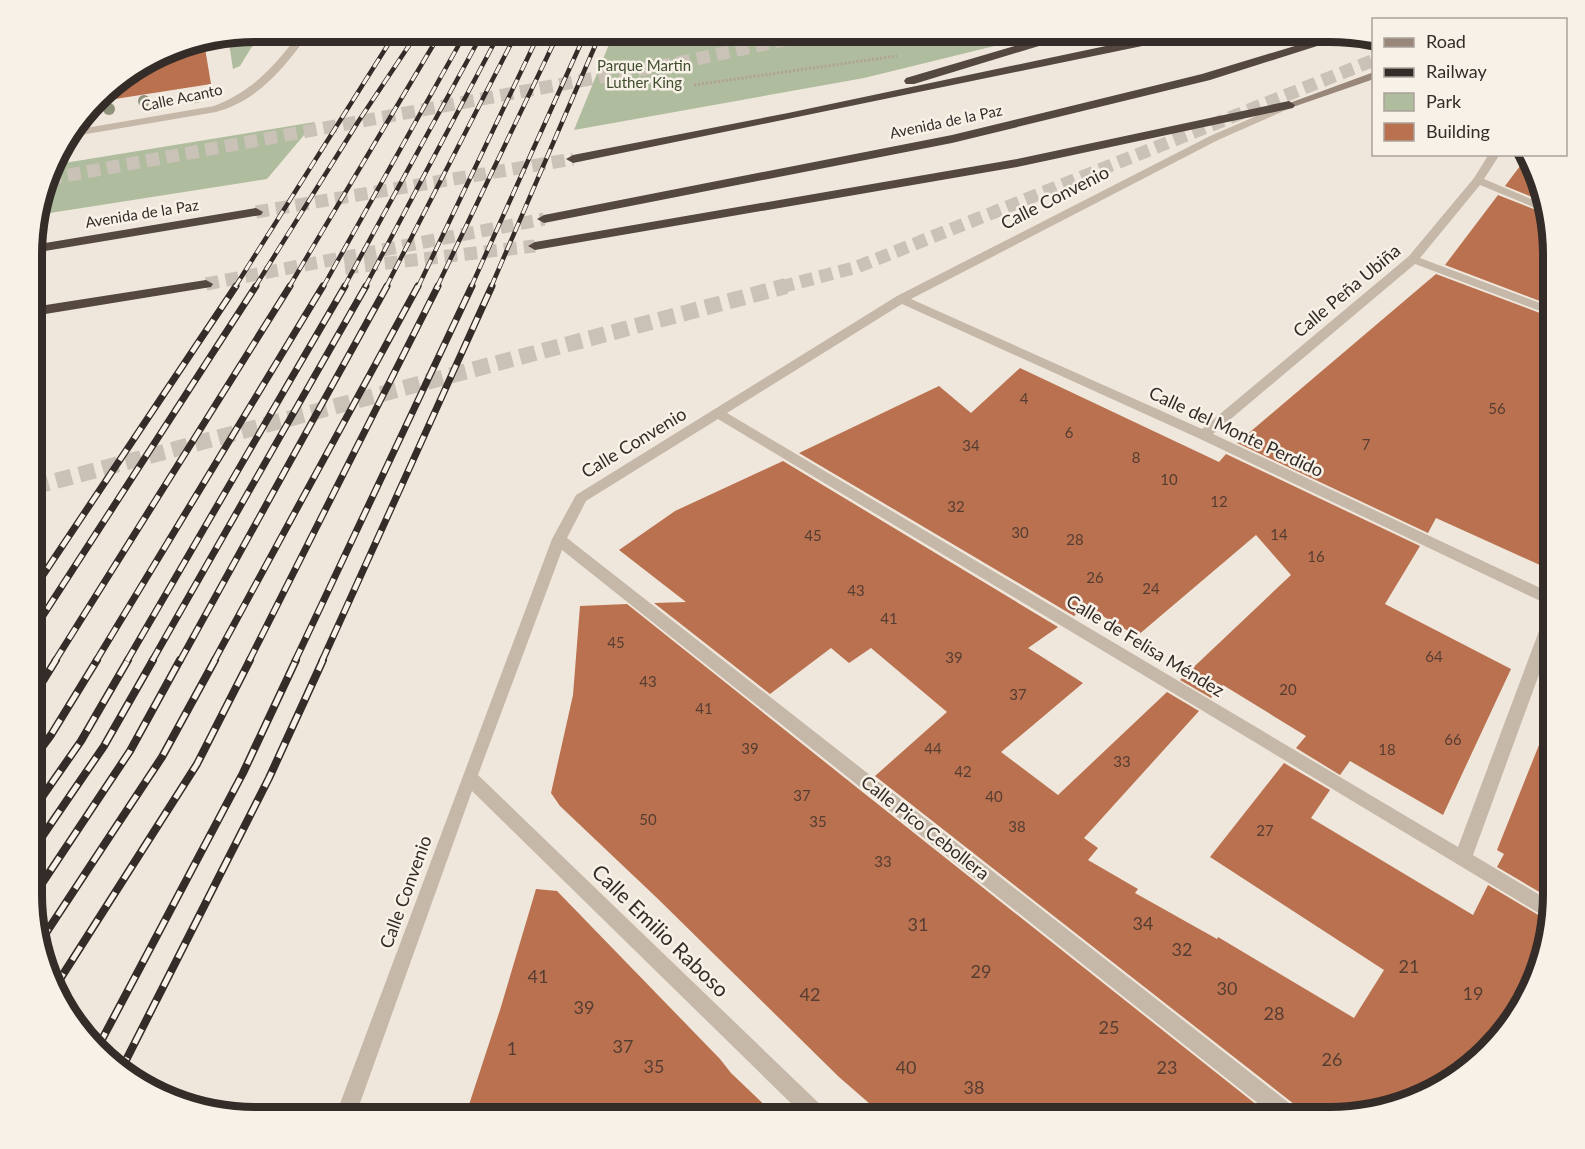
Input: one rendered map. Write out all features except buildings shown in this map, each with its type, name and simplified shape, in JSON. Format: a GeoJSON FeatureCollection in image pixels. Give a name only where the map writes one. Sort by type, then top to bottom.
{"type":"FeatureCollection","features":[{"type":"Feature","properties":{"kind":"highway"},"geometry":{"type":"LineString","coordinates":[[788,117],[1040,42]]}},
{"type":"Feature","properties":{"kind":"highway"},"geometry":{"type":"LineString","coordinates":[[573,159],[1147,42]]}},
{"type":"Feature","properties":{"kind":"highway","name":"Avenida de la Paz"},"geometry":{"type":"LineString","coordinates":[[544,219],[952,139],[1206,77],[1321,42]]}},
{"type":"Feature","properties":{"kind":"highway"},"geometry":{"type":"LineString","coordinates":[[535,246],[1017,162],[1289,105]]}},
{"type":"Feature","properties":{"kind":"highway","name":"Avenida de la Paz"},"geometry":{"type":"LineString","coordinates":[[42,248],[256,212]]}},
{"type":"Feature","properties":{"kind":"highway"},"geometry":{"type":"LineString","coordinates":[[42,310],[206,284]]}},
{"type":"Feature","properties":{"kind":"main road"},"geometry":{"type":"LineString","coordinates":[[1289,105],[1372,76]]}},
{"type":"Feature","properties":{"kind":"street","name":"Calle Acanto"},"geometry":{"type":"LineString","coordinates":[[81,132],[216,109],[233,103],[263,85],[298,42]]}},
{"type":"Feature","properties":{"kind":"street","name":"Calle Convenio"},"geometry":{"type":"LineString","coordinates":[[349,1107],[559,539],[581,498],[902,299],[1214,138],[1289,105]]}},
{"type":"Feature","properties":{"kind":"street","name":"Calle Peña Ubiña"},"geometry":{"type":"LineString","coordinates":[[1203,435],[1413,259],[1478,180],[1494,156]]}},
{"type":"Feature","properties":{"kind":"street"},"geometry":{"type":"LineString","coordinates":[[1478,180],[1537,206]]}},
{"type":"Feature","properties":{"kind":"street"},"geometry":{"type":"LineString","coordinates":[[1413,259],[1543,308]]}},
{"type":"Feature","properties":{"kind":"street","name":"Calle del Monte Perdido"},"geometry":{"type":"LineString","coordinates":[[902,299],[1203,435],[1543,596]]}},
{"type":"Feature","properties":{"kind":"street","name":"Calle de Felisa Méndez"},"geometry":{"type":"LineString","coordinates":[[719,414],[1543,907]]}},
{"type":"Feature","properties":{"kind":"street","name":"Calle Pico Cebollera"},"geometry":{"type":"LineString","coordinates":[[559,539],[1277,1107]]}},
{"type":"Feature","properties":{"kind":"street"},"geometry":{"type":"LineString","coordinates":[[1463,858],[1543,642]]}},
{"type":"Feature","properties":{"kind":"street","name":"Calle Emilio Raboso"},"geometry":{"type":"LineString","coordinates":[[469,777],[809,1107]]}},
{"type":"Feature","properties":{"kind":"path"},"geometry":{"type":"LineString","coordinates":[[694,85],[902,56]]}},
{"type":"Feature","properties":{"kind":"green space"},"geometry":{"type":"Polygon","coordinates":[[[256,42],[240,66],[233,69],[229,44],[256,42]]]}},
{"type":"Feature","properties":{"kind":"green space","name":"Parque Martin Luther King"},"geometry":{"type":"Polygon","coordinates":[[[610,42],[1011,42],[864,78],[574,130],[610,42]]]}},
{"type":"Feature","properties":{"kind":"green space"},"geometry":{"type":"Polygon","coordinates":[[[315,122],[267,179],[46,214],[63,163],[315,122]]]}},
{"type":"Feature","properties":{"kind":"tunnel"},"geometry":{"type":"LineString","coordinates":[[56,177],[682,62],[775,42]]}},
{"type":"Feature","properties":{"kind":"tunnel"},"geometry":{"type":"LineString","coordinates":[[781,287],[857,267],[1372,61]]}},
{"type":"Feature","properties":{"kind":"tunnel"},"geometry":{"type":"LineString","coordinates":[[256,212],[573,159]]}},
{"type":"Feature","properties":{"kind":"tunnel"},"geometry":{"type":"LineString","coordinates":[[206,284],[544,219]]}},
{"type":"Feature","properties":{"kind":"tunnel"},"geometry":{"type":"LineString","coordinates":[[345,268],[535,246]]}},
{"type":"Feature","properties":{"kind":"tunnel"},"geometry":{"type":"LineString","coordinates":[[42,485],[786,286]]}},
{"type":"Feature","properties":{"kind":"railway"},"geometry":{"type":"LineString","coordinates":[[235,287],[390,42]]}},
{"type":"Feature","properties":{"kind":"railway"},"geometry":{"type":"LineString","coordinates":[[255,287],[358,122],[411,42]]}},
{"type":"Feature","properties":{"kind":"railway"},"geometry":{"type":"LineString","coordinates":[[289,287],[435,42]]}},
{"type":"Feature","properties":{"kind":"railway"},"geometry":{"type":"LineString","coordinates":[[323,287],[460,42]]}},
{"type":"Feature","properties":{"kind":"railway"},"geometry":{"type":"LineString","coordinates":[[344,287],[478,42]]}},
{"type":"Feature","properties":{"kind":"railway"},"geometry":{"type":"LineString","coordinates":[[365,287],[495,42]]}},
{"type":"Feature","properties":{"kind":"railway"},"geometry":{"type":"LineString","coordinates":[[386,287],[512,42]]}},
{"type":"Feature","properties":{"kind":"railway"},"geometry":{"type":"LineString","coordinates":[[418,287],[535,42]]}},
{"type":"Feature","properties":{"kind":"railway"},"geometry":{"type":"LineString","coordinates":[[437,287],[554,42]]}},
{"type":"Feature","properties":{"kind":"railway"},"geometry":{"type":"LineString","coordinates":[[471,287],[581,42]]}},
{"type":"Feature","properties":{"kind":"railway"},"geometry":{"type":"LineString","coordinates":[[491,287],[597,42]]}},
{"type":"Feature","properties":{"kind":"railway"},"geometry":{"type":"LineString","coordinates":[[42,577],[236,286]]}},
{"type":"Feature","properties":{"kind":"railway"},"geometry":{"type":"LineString","coordinates":[[42,617],[256,286]]}},
{"type":"Feature","properties":{"kind":"railway"},"geometry":{"type":"LineString","coordinates":[[55,661],[290,286]]}},
{"type":"Feature","properties":{"kind":"railway"},"geometry":{"type":"LineString","coordinates":[[96,661],[323,286]]}},
{"type":"Feature","properties":{"kind":"railway"},"geometry":{"type":"LineString","coordinates":[[127,661],[345,286]]}},
{"type":"Feature","properties":{"kind":"railway"},"geometry":{"type":"LineString","coordinates":[[152,661],[366,286]]}},
{"type":"Feature","properties":{"kind":"railway"},"geometry":{"type":"LineString","coordinates":[[180,661],[387,286]]}},
{"type":"Feature","properties":{"kind":"railway"},"geometry":{"type":"LineString","coordinates":[[214,661],[418,286]]}},
{"type":"Feature","properties":{"kind":"railway"},"geometry":{"type":"LineString","coordinates":[[249,661],[438,286]]}},
{"type":"Feature","properties":{"kind":"railway"},"geometry":{"type":"LineString","coordinates":[[295,661],[472,286]]}},
{"type":"Feature","properties":{"kind":"railway"},"geometry":{"type":"LineString","coordinates":[[322,661],[492,286]]}},
{"type":"Feature","properties":{"kind":"railway"},"geometry":{"type":"LineString","coordinates":[[42,683],[56,660]]}},
{"type":"Feature","properties":{"kind":"railway"},"geometry":{"type":"LineString","coordinates":[[42,747],[97,660]]}},
{"type":"Feature","properties":{"kind":"railway"},"geometry":{"type":"LineString","coordinates":[[42,797],[81,741],[128,660]]}},
{"type":"Feature","properties":{"kind":"railway"},"geometry":{"type":"LineString","coordinates":[[42,837],[104,746],[153,660]]}},
{"type":"Feature","properties":{"kind":"railway"},"geometry":{"type":"LineString","coordinates":[[42,883],[130,751],[180,660]]}},
{"type":"Feature","properties":{"kind":"railway"},"geometry":{"type":"LineString","coordinates":[[46,933],[162,757],[215,660]]}},
{"type":"Feature","properties":{"kind":"railway"},"geometry":{"type":"LineString","coordinates":[[60,980],[197,764],[250,660]]}},
{"type":"Feature","properties":{"kind":"railway"},"geometry":{"type":"LineString","coordinates":[[101,1041],[243,773],[296,660]]}},
{"type":"Feature","properties":{"kind":"railway"},"geometry":{"type":"LineString","coordinates":[[125,1063],[269,778],[323,660]]}}]}
